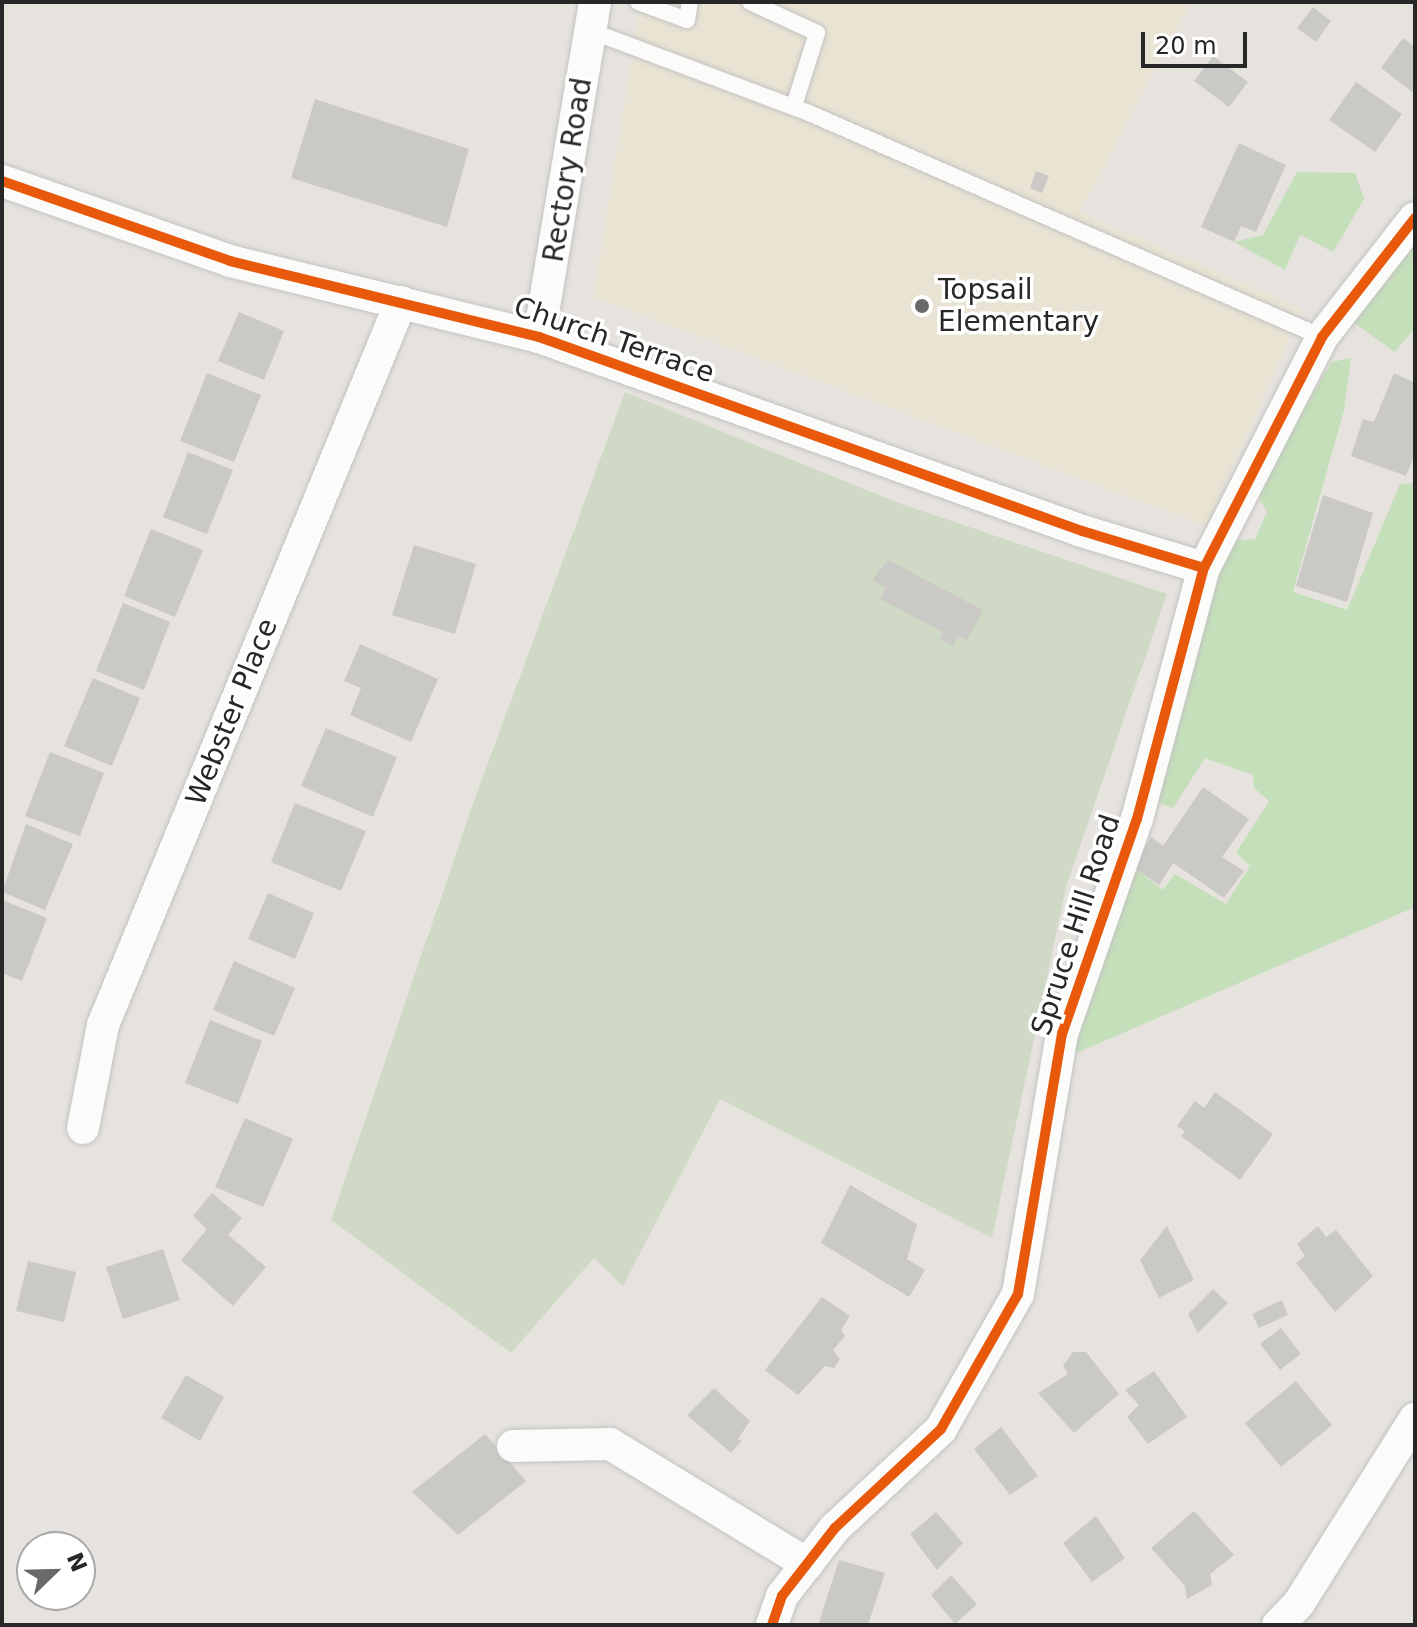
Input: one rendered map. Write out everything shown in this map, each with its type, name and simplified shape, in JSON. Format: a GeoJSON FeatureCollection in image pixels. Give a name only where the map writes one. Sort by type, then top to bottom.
{"type":"FeatureCollection","features":[{"type":"Feature","properties":{"kind":"street","name":"Rectory Road"},"geometry":{"type":"LineString","coordinates":[[539,337],[593,16]]}},
{"type":"Feature","properties":{"kind":"street","name":"Church Terrace"},"geometry":{"type":"LineString","coordinates":[[2,181],[230,261],[539,337],[1082,531],[1204,568]]}},
{"type":"Feature","properties":{"kind":"street","name":"Spruce Hill Road"},"geometry":{"type":"LineString","coordinates":[[772,1625],[782,1596],[835,1528],[941,1429],[1018,1294],[1062,1034],[1137,819],[1204,568],[1322,337],[1415,218]]}},
{"type":"Feature","properties":{"kind":"street","name":"Webster Place"},"geometry":{"type":"LineString","coordinates":[[83,1128],[103,1025],[401,302]]}},
{"type":"Feature","properties":{"kind":"street"},"geometry":{"type":"LineString","coordinates":[[1278,1625],[1299,1603],[1415,1419]]}},
{"type":"Feature","properties":{"kind":"street"},"geometry":{"type":"LineString","coordinates":[[513,1446],[610,1444],[807,1564]]}},
{"type":"Feature","properties":{"kind":"lane"},"geometry":{"type":"LineString","coordinates":[[638,2],[687,20],[690,2]]}},
{"type":"Feature","properties":{"kind":"lane"},"geometry":{"type":"LineString","coordinates":[[750,2],[817,33],[794,106]]}},
{"type":"Feature","properties":{"kind":"lane"},"geometry":{"type":"LineString","coordinates":[[593,16],[1322,337]]}},
{"type":"Feature","properties":{"kind":"shaded area"},"geometry":{"type":"Polygon","coordinates":[[[641,2],[1191,2],[1080,212],[1303,309],[1206,526],[593,297],[641,2]]]}},
{"type":"Feature","properties":{"kind":"green space"},"geometry":{"type":"Polygon","coordinates":[[[1297,172],[1355,173],[1364,199],[1333,252],[1300,235],[1285,270],[1234,242],[1263,235],[1297,172]]]}},
{"type":"Feature","properties":{"kind":"green space"},"geometry":{"type":"Polygon","coordinates":[[[1415,227],[1415,328],[1395,352],[1347,318],[1415,227]]]}},
{"type":"Feature","properties":{"kind":"green space"},"geometry":{"type":"Polygon","coordinates":[[[1351,358],[1344,410],[1293,592],[1347,610],[1400,484],[1415,483],[1415,907],[1067,1057],[1133,867],[1163,890],[1175,874],[1226,904],[1250,866],[1236,853],[1269,801],[1254,788],[1253,775],[1205,758],[1173,808],[1150,800],[1211,574],[1230,541],[1255,539],[1267,512],[1254,489],[1332,362],[1351,358]]]}},
{"type":"Feature","properties":{"kind":"green space"},"geometry":{"type":"Polygon","coordinates":[[[625,392],[896,502],[1167,594],[1066,887],[992,1238],[720,1099],[623,1286],[594,1258],[511,1353],[331,1220],[475,798],[625,392]]]}},
{"type":"Feature","properties":{"kind":"building"},"geometry":{"type":"Polygon","coordinates":[[[1313,7],[1331,21],[1316,42],[1297,28],[1313,7]]]}},
{"type":"Feature","properties":{"kind":"building"},"geometry":{"type":"Polygon","coordinates":[[[1403,38],[1415,47],[1415,94],[1381,68],[1403,38]]]}},
{"type":"Feature","properties":{"kind":"building"},"geometry":{"type":"Polygon","coordinates":[[[1213,56],[1248,82],[1229,107],[1194,81],[1213,56]]]}},
{"type":"Feature","properties":{"kind":"building"},"geometry":{"type":"Polygon","coordinates":[[[1356,82],[1402,114],[1375,152],[1329,120],[1356,82]]]}},
{"type":"Feature","properties":{"kind":"building"},"geometry":{"type":"Polygon","coordinates":[[[315,99],[469,149],[447,227],[291,178],[315,99]]]}},
{"type":"Feature","properties":{"kind":"building"},"geometry":{"type":"Polygon","coordinates":[[[1239,143],[1286,165],[1256,232],[1241,226],[1234,242],[1201,227],[1239,143]]]}},
{"type":"Feature","properties":{"kind":"building"},"geometry":{"type":"Polygon","coordinates":[[[1036,171],[1049,176],[1042,193],[1030,188],[1036,171]]]}},
{"type":"Feature","properties":{"kind":"building"},"geometry":{"type":"Polygon","coordinates":[[[239,312],[284,331],[264,380],[218,361],[239,312]]]}},
{"type":"Feature","properties":{"kind":"building"},"geometry":{"type":"Polygon","coordinates":[[[207,373],[261,395],[234,462],[180,441],[207,373]]]}},
{"type":"Feature","properties":{"kind":"building"},"geometry":{"type":"Polygon","coordinates":[[[1394,373],[1415,383],[1415,453],[1406,476],[1351,456],[1363,419],[1374,422],[1394,373]]]}},
{"type":"Feature","properties":{"kind":"building"},"geometry":{"type":"Polygon","coordinates":[[[188,452],[233,470],[207,534],[163,517],[188,452]]]}},
{"type":"Feature","properties":{"kind":"building"},"geometry":{"type":"Polygon","coordinates":[[[1323,495],[1373,513],[1347,602],[1296,586],[1323,495]]]}},
{"type":"Feature","properties":{"kind":"building"},"geometry":{"type":"Polygon","coordinates":[[[151,529],[203,550],[175,617],[124,596],[151,529]]]}},
{"type":"Feature","properties":{"kind":"building"},"geometry":{"type":"Polygon","coordinates":[[[414,545],[476,564],[455,634],[392,615],[414,545]]]}},
{"type":"Feature","properties":{"kind":"building"},"geometry":{"type":"Polygon","coordinates":[[[888,560],[983,610],[967,640],[958,636],[953,646],[940,639],[943,632],[880,599],[886,588],[872,580],[888,560]]]}},
{"type":"Feature","properties":{"kind":"building"},"geometry":{"type":"Polygon","coordinates":[[[123,603],[170,622],[144,690],[96,671],[123,603]]]}},
{"type":"Feature","properties":{"kind":"building"},"geometry":{"type":"Polygon","coordinates":[[[360,644],[438,679],[411,742],[350,715],[361,688],[344,681],[360,644]]]}},
{"type":"Feature","properties":{"kind":"building"},"geometry":{"type":"Polygon","coordinates":[[[93,678],[140,698],[112,766],[64,746],[93,678]]]}},
{"type":"Feature","properties":{"kind":"building"},"geometry":{"type":"Polygon","coordinates":[[[326,728],[397,757],[373,817],[301,786],[326,728]]]}},
{"type":"Feature","properties":{"kind":"building"},"geometry":{"type":"Polygon","coordinates":[[[50,752],[104,773],[80,836],[25,816],[50,752]]]}},
{"type":"Feature","properties":{"kind":"building"},"geometry":{"type":"Polygon","coordinates":[[[1203,787],[1249,819],[1222,857],[1244,871],[1224,898],[1173,863],[1159,885],[1133,867],[1151,837],[1163,846],[1203,787]]]}},
{"type":"Feature","properties":{"kind":"building"},"geometry":{"type":"Polygon","coordinates":[[[295,803],[366,831],[341,891],[271,862],[295,803]]]}},
{"type":"Feature","properties":{"kind":"building"},"geometry":{"type":"Polygon","coordinates":[[[26,824],[73,844],[45,910],[2,892],[26,824]]]}},
{"type":"Feature","properties":{"kind":"building"},"geometry":{"type":"Polygon","coordinates":[[[268,893],[314,913],[295,959],[248,939],[268,893]]]}},
{"type":"Feature","properties":{"kind":"building"},"geometry":{"type":"Polygon","coordinates":[[[2,900],[47,918],[22,981],[2,973],[2,900]]]}},
{"type":"Feature","properties":{"kind":"building"},"geometry":{"type":"Polygon","coordinates":[[[234,961],[295,988],[274,1036],[213,1010],[234,961]]]}},
{"type":"Feature","properties":{"kind":"building"},"geometry":{"type":"Polygon","coordinates":[[[210,1020],[262,1041],[238,1104],[185,1083],[210,1020]]]}},
{"type":"Feature","properties":{"kind":"building"},"geometry":{"type":"Polygon","coordinates":[[[1215,1092],[1273,1134],[1240,1180],[1181,1136],[1185,1131],[1177,1126],[1195,1101],[1204,1108],[1215,1092]]]}},
{"type":"Feature","properties":{"kind":"building"},"geometry":{"type":"Polygon","coordinates":[[[245,1118],[293,1139],[263,1207],[215,1187],[245,1118]]]}},
{"type":"Feature","properties":{"kind":"building"},"geometry":{"type":"Polygon","coordinates":[[[850,1185],[917,1224],[907,1259],[925,1270],[909,1297],[821,1243],[850,1185]]]}},
{"type":"Feature","properties":{"kind":"building"},"geometry":{"type":"Polygon","coordinates":[[[212,1193],[242,1218],[228,1235],[266,1267],[233,1306],[181,1260],[207,1229],[193,1216],[212,1193]]]}},
{"type":"Feature","properties":{"kind":"building"},"geometry":{"type":"Polygon","coordinates":[[[1167,1226],[1194,1280],[1159,1298],[1140,1260],[1167,1226]]]}},
{"type":"Feature","properties":{"kind":"building"},"geometry":{"type":"Polygon","coordinates":[[[1318,1226],[1326,1237],[1336,1230],[1373,1276],[1335,1312],[1296,1263],[1305,1256],[1297,1244],[1318,1226]]]}},
{"type":"Feature","properties":{"kind":"building"},"geometry":{"type":"Polygon","coordinates":[[[163,1249],[180,1300],[123,1319],[106,1267],[163,1249]]]}},
{"type":"Feature","properties":{"kind":"building"},"geometry":{"type":"Polygon","coordinates":[[[28,1261],[76,1272],[64,1322],[16,1311],[28,1261]]]}},
{"type":"Feature","properties":{"kind":"building"},"geometry":{"type":"Polygon","coordinates":[[[1213,1289],[1228,1303],[1198,1333],[1188,1314],[1213,1289]]]}},
{"type":"Feature","properties":{"kind":"building"},"geometry":{"type":"Polygon","coordinates":[[[822,1297],[850,1316],[841,1330],[845,1336],[833,1350],[840,1359],[834,1368],[825,1366],[798,1395],[765,1370],[822,1297]]]}},
{"type":"Feature","properties":{"kind":"building"},"geometry":{"type":"Polygon","coordinates":[[[1282,1300],[1288,1315],[1259,1328],[1252,1314],[1282,1300]]]}},
{"type":"Feature","properties":{"kind":"building"},"geometry":{"type":"Polygon","coordinates":[[[1281,1328],[1301,1354],[1280,1370],[1260,1344],[1281,1328]]]}},
{"type":"Feature","properties":{"kind":"building"},"geometry":{"type":"Polygon","coordinates":[[[1073,1352],[1086,1352],[1119,1394],[1074,1433],[1038,1393],[1068,1374],[1063,1366],[1073,1352]]]}},
{"type":"Feature","properties":{"kind":"building"},"geometry":{"type":"Polygon","coordinates":[[[1154,1371],[1187,1417],[1148,1444],[1127,1417],[1139,1405],[1125,1390],[1154,1371]]]}},
{"type":"Feature","properties":{"kind":"building"},"geometry":{"type":"Polygon","coordinates":[[[186,1375],[224,1397],[200,1441],[161,1418],[186,1375]]]}},
{"type":"Feature","properties":{"kind":"building"},"geometry":{"type":"Polygon","coordinates":[[[1296,1381],[1332,1425],[1281,1467],[1245,1423],[1296,1381]]]}},
{"type":"Feature","properties":{"kind":"building"},"geometry":{"type":"Polygon","coordinates":[[[714,1388],[750,1421],[738,1439],[742,1441],[731,1453],[687,1415],[714,1388]]]}},
{"type":"Feature","properties":{"kind":"building"},"geometry":{"type":"Polygon","coordinates":[[[1001,1427],[1038,1476],[1010,1495],[974,1449],[1001,1427]]]}},
{"type":"Feature","properties":{"kind":"building"},"geometry":{"type":"Polygon","coordinates":[[[485,1434],[526,1481],[458,1535],[412,1492],[485,1434]]]}},
{"type":"Feature","properties":{"kind":"building"},"geometry":{"type":"Polygon","coordinates":[[[1194,1511],[1234,1555],[1210,1574],[1212,1585],[1187,1599],[1185,1586],[1151,1548],[1194,1511]]]}},
{"type":"Feature","properties":{"kind":"building"},"geometry":{"type":"Polygon","coordinates":[[[936,1512],[963,1543],[937,1570],[910,1534],[936,1512]]]}},
{"type":"Feature","properties":{"kind":"building"},"geometry":{"type":"Polygon","coordinates":[[[1096,1516],[1125,1558],[1092,1582],[1063,1543],[1096,1516]]]}},
{"type":"Feature","properties":{"kind":"building"},"geometry":{"type":"Polygon","coordinates":[[[839,1560],[885,1573],[868,1625],[818,1625],[839,1560]]]}},
{"type":"Feature","properties":{"kind":"building"},"geometry":{"type":"Polygon","coordinates":[[[951,1575],[977,1604],[955,1624],[931,1595],[951,1575]]]}},
{"type":"Feature","properties":{"kind":"cycle path"},"geometry":{"type":"LineString","coordinates":[[2,181],[230,261],[539,337],[1082,531],[1204,568]]}},
{"type":"Feature","properties":{"kind":"cycle path"},"geometry":{"type":"LineString","coordinates":[[772,1625],[782,1596],[835,1528],[941,1429],[1018,1294],[1062,1034],[1137,819],[1204,568],[1322,337],[1415,218]]}},
{"type":"Feature","properties":{"kind":"place","name":"Topsail Elementary"},"geometry":{"type":"Point","coordinates":[922,306]}}]}
